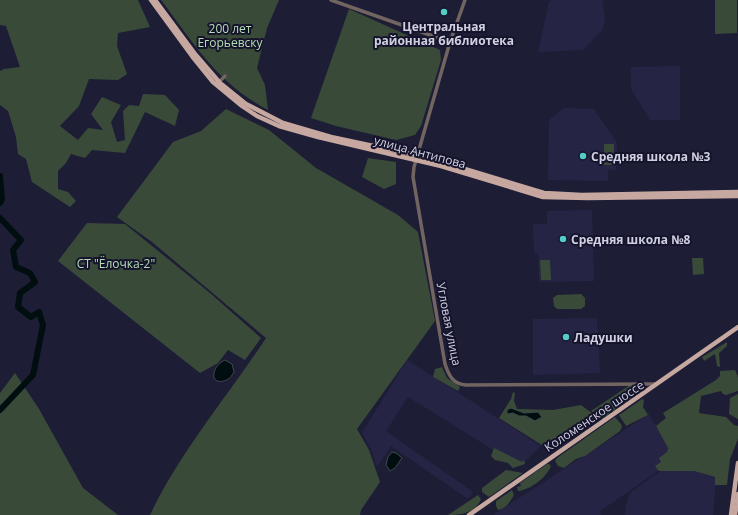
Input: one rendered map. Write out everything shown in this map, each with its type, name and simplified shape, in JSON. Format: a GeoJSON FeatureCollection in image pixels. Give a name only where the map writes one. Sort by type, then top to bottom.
{"type":"FeatureCollection","features":[{"type":"Feature","properties":{"kind":"main road","name":"улица Антипова"},"geometry":{"type":"LineString","coordinates":[[150,0],[213,82],[236,102],[257,116],[279,126],[304,134],[416,158],[543,197],[590,198],[738,196]]}},
{"type":"Feature","properties":{"kind":"main road","name":"улица Антипова"},"geometry":{"type":"LineString","coordinates":[[155,0],[195,54],[219,82],[246,104],[283,123],[544,193],[582,195],[738,192]]}},
{"type":"Feature","properties":{"kind":"main road","name":"Коломенское шоссе"},"geometry":{"type":"LineString","coordinates":[[468,515],[659,384],[730,333],[738,329]]}},
{"type":"Feature","properties":{"kind":"main road"},"geometry":{"type":"LineString","coordinates":[[731,515],[738,463]]}},
{"type":"Feature","properties":{"kind":"main road"},"geometry":{"type":"LineString","coordinates":[[735,515],[738,494]]}},
{"type":"Feature","properties":{"kind":"street"},"geometry":{"type":"LineString","coordinates":[[331,0],[389,22],[450,42]]}},
{"type":"Feature","properties":{"kind":"street","name":"Угловая улица"},"geometry":{"type":"LineString","coordinates":[[465,0],[450,42],[413,169],[413,187],[445,364],[453,380],[459,384],[469,385],[659,384]]}},
{"type":"Feature","properties":{"kind":"street"},"geometry":{"type":"LineString","coordinates":[[219,82],[225,76]]}},
{"type":"Feature","properties":{"kind":"shaded area"},"geometry":{"type":"Polygon","coordinates":[[[552,0],[602,0],[605,19],[603,29],[583,50],[538,52],[549,2],[552,0]]]}},
{"type":"Feature","properties":{"kind":"shaded area"},"geometry":{"type":"Polygon","coordinates":[[[680,66],[680,120],[650,120],[631,89],[631,67],[680,66]]]}},
{"type":"Feature","properties":{"kind":"shaded area","name":"Средняя школа №3"},"geometry":{"type":"Polygon","coordinates":[[[564,108],[594,109],[617,143],[616,170],[608,170],[608,181],[548,180],[549,120],[564,108]]]}},
{"type":"Feature","properties":{"kind":"shaded area","name":"Средняя школа №8"},"geometry":{"type":"Polygon","coordinates":[[[592,210],[594,281],[539,282],[538,253],[534,253],[533,224],[547,224],[547,211],[592,210]]]}},
{"type":"Feature","properties":{"kind":"shaded area","name":"Ладушки"},"geometry":{"type":"Polygon","coordinates":[[[597,318],[600,373],[533,375],[533,319],[597,318]]]}},
{"type":"Feature","properties":{"kind":"shaded area"},"geometry":{"type":"Polygon","coordinates":[[[225,360],[232,364],[234,372],[227,380],[217,381],[214,378],[215,370],[220,363],[225,360]]]}},
{"type":"Feature","properties":{"kind":"shaded area"},"geometry":{"type":"Polygon","coordinates":[[[407,360],[541,446],[523,463],[492,449],[408,397],[386,431],[473,492],[468,499],[391,446],[377,467],[371,449],[362,433],[407,360]]]}},
{"type":"Feature","properties":{"kind":"shaded area"},"geometry":{"type":"Polygon","coordinates":[[[511,408],[524,413],[538,412],[542,417],[535,421],[526,416],[519,416],[513,413],[507,414],[507,410],[511,408]]]}},
{"type":"Feature","properties":{"kind":"shaded area"},"geometry":{"type":"Polygon","coordinates":[[[649,414],[668,447],[661,469],[599,512],[601,515],[493,515],[649,414]]]}},
{"type":"Feature","properties":{"kind":"shaded area"},"geometry":{"type":"Polygon","coordinates":[[[392,452],[396,453],[402,458],[395,468],[390,471],[386,465],[388,457],[392,452]]]}},
{"type":"Feature","properties":{"kind":"shaded area"},"geometry":{"type":"Polygon","coordinates":[[[661,471],[694,471],[716,478],[713,515],[625,515],[627,501],[631,492],[661,471]]]}},
{"type":"Feature","properties":{"kind":"green space"},"geometry":{"type":"Polygon","coordinates":[[[0,0],[138,0],[150,27],[118,33],[117,46],[127,74],[118,80],[89,79],[79,106],[60,126],[78,140],[88,128],[103,130],[91,114],[102,97],[121,105],[111,122],[117,142],[125,140],[123,111],[129,105],[139,106],[143,94],[165,95],[179,110],[175,126],[145,112],[125,153],[92,150],[85,158],[71,154],[66,163],[58,171],[58,189],[68,192],[76,201],[70,207],[32,182],[26,159],[18,154],[16,137],[8,111],[0,105],[0,71],[20,67],[6,26],[0,25],[0,0]]]}},
{"type":"Feature","properties":{"kind":"green space","name":"200 лет Егорьевску"},"geometry":{"type":"Polygon","coordinates":[[[161,0],[279,0],[267,28],[257,68],[265,85],[268,110],[234,87],[208,62],[161,0]]]}},
{"type":"Feature","properties":{"kind":"green space"},"geometry":{"type":"Polygon","coordinates":[[[715,0],[737,0],[737,33],[715,34],[715,0]]]}},
{"type":"Feature","properties":{"kind":"green space"},"geometry":{"type":"Polygon","coordinates":[[[349,9],[440,50],[441,60],[421,126],[415,135],[396,140],[336,126],[311,118],[349,9]]]}},
{"type":"Feature","properties":{"kind":"green space"},"geometry":{"type":"Polygon","coordinates":[[[226,109],[269,130],[316,168],[398,215],[418,232],[435,321],[357,429],[369,450],[380,482],[361,510],[360,515],[150,515],[175,469],[266,338],[152,242],[117,217],[173,142],[201,131],[226,109]]]}},
{"type":"Feature","properties":{"kind":"green space"},"geometry":{"type":"Polygon","coordinates":[[[604,144],[614,144],[614,165],[604,165],[604,144]]]}},
{"type":"Feature","properties":{"kind":"green space"},"geometry":{"type":"Polygon","coordinates":[[[368,158],[396,162],[396,184],[384,189],[362,177],[368,158]]]}},
{"type":"Feature","properties":{"kind":"green space","name":"СТ \"Ёлочка-2\""},"geometry":{"type":"Polygon","coordinates":[[[87,223],[125,224],[210,293],[261,338],[245,360],[228,350],[218,363],[200,373],[58,261],[87,223]]]}},
{"type":"Feature","properties":{"kind":"green space"},"geometry":{"type":"Polygon","coordinates":[[[692,258],[703,258],[704,274],[693,275],[692,258]]]}},
{"type":"Feature","properties":{"kind":"green space"},"geometry":{"type":"Polygon","coordinates":[[[540,260],[550,260],[551,280],[541,280],[540,260]]]}},
{"type":"Feature","properties":{"kind":"green space"},"geometry":{"type":"Polygon","coordinates":[[[581,294],[585,298],[585,306],[581,309],[557,309],[554,306],[553,298],[557,295],[581,294]]]}},
{"type":"Feature","properties":{"kind":"green space"},"geometry":{"type":"Polygon","coordinates":[[[727,342],[727,346],[719,353],[720,367],[717,366],[715,354],[704,361],[702,357],[727,342]]]}},
{"type":"Feature","properties":{"kind":"green space"},"geometry":{"type":"Polygon","coordinates":[[[442,367],[447,378],[460,387],[458,391],[433,377],[435,369],[442,367]]]}},
{"type":"Feature","properties":{"kind":"green space"},"geometry":{"type":"Polygon","coordinates":[[[735,370],[738,377],[738,391],[726,395],[721,391],[701,396],[699,413],[726,417],[734,425],[738,426],[738,439],[730,459],[727,485],[715,485],[715,477],[694,471],[659,471],[655,466],[661,462],[659,458],[667,452],[668,448],[656,426],[666,418],[663,413],[716,380],[720,376],[720,371],[735,370]]]}},
{"type":"Feature","properties":{"kind":"green space"},"geometry":{"type":"Polygon","coordinates":[[[15,373],[39,409],[83,488],[118,515],[0,515],[0,393],[15,373]]]}},
{"type":"Feature","properties":{"kind":"green space"},"geometry":{"type":"Polygon","coordinates":[[[630,385],[643,386],[645,388],[602,419],[591,411],[630,385]]]}},
{"type":"Feature","properties":{"kind":"green space"},"geometry":{"type":"Polygon","coordinates":[[[513,392],[515,393],[514,401],[517,409],[553,410],[581,405],[600,419],[583,430],[575,424],[545,447],[499,418],[511,399],[513,392]]]}},
{"type":"Feature","properties":{"kind":"green space"},"geometry":{"type":"Polygon","coordinates":[[[738,394],[738,419],[729,414],[730,398],[738,394]]]}},
{"type":"Feature","properties":{"kind":"green space"},"geometry":{"type":"Polygon","coordinates":[[[642,399],[644,400],[643,407],[648,415],[626,426],[619,415],[642,399]]]}},
{"type":"Feature","properties":{"kind":"green space"},"geometry":{"type":"Polygon","coordinates":[[[615,417],[621,424],[622,427],[620,431],[585,456],[576,459],[564,468],[558,466],[555,461],[557,458],[615,417]]]}},
{"type":"Feature","properties":{"kind":"green space"},"geometry":{"type":"Polygon","coordinates":[[[494,448],[522,462],[524,460],[525,464],[513,468],[508,463],[495,460],[491,456],[494,448]]]}},
{"type":"Feature","properties":{"kind":"green space"},"geometry":{"type":"Polygon","coordinates":[[[547,464],[551,466],[542,479],[528,488],[518,491],[517,487],[521,486],[520,483],[547,464]]]}},
{"type":"Feature","properties":{"kind":"green space"},"geometry":{"type":"Polygon","coordinates":[[[506,470],[523,473],[489,497],[482,492],[482,488],[506,470]]]}},
{"type":"Feature","properties":{"kind":"green space"},"geometry":{"type":"Polygon","coordinates":[[[512,490],[514,495],[509,503],[506,507],[498,510],[496,501],[512,490]]]}},
{"type":"Feature","properties":{"kind":"green space"},"geometry":{"type":"Polygon","coordinates":[[[478,495],[481,499],[472,510],[463,514],[448,515],[478,495]]]}},
{"type":"Feature","properties":{"kind":"waterway"},"geometry":{"type":"LineString","coordinates":[[0,176],[2,199],[0,203]]}},
{"type":"Feature","properties":{"kind":"waterway"},"geometry":{"type":"LineString","coordinates":[[0,218],[21,240],[13,250],[16,267],[30,273],[35,282],[20,293],[18,307],[31,317],[39,312],[43,325],[33,375],[0,410]]}},
{"type":"Feature","properties":{"kind":"place","name":"Центральная районная библиотека"},"geometry":{"type":"Point","coordinates":[444,12]}},
{"type":"Feature","properties":{"kind":"place","name":"Средняя школа №3"},"geometry":{"type":"Point","coordinates":[583,156]}},
{"type":"Feature","properties":{"kind":"place","name":"Средняя школа №8"},"geometry":{"type":"Point","coordinates":[563,239]}},
{"type":"Feature","properties":{"kind":"place","name":"Ладушки"},"geometry":{"type":"Point","coordinates":[566,337]}}]}
